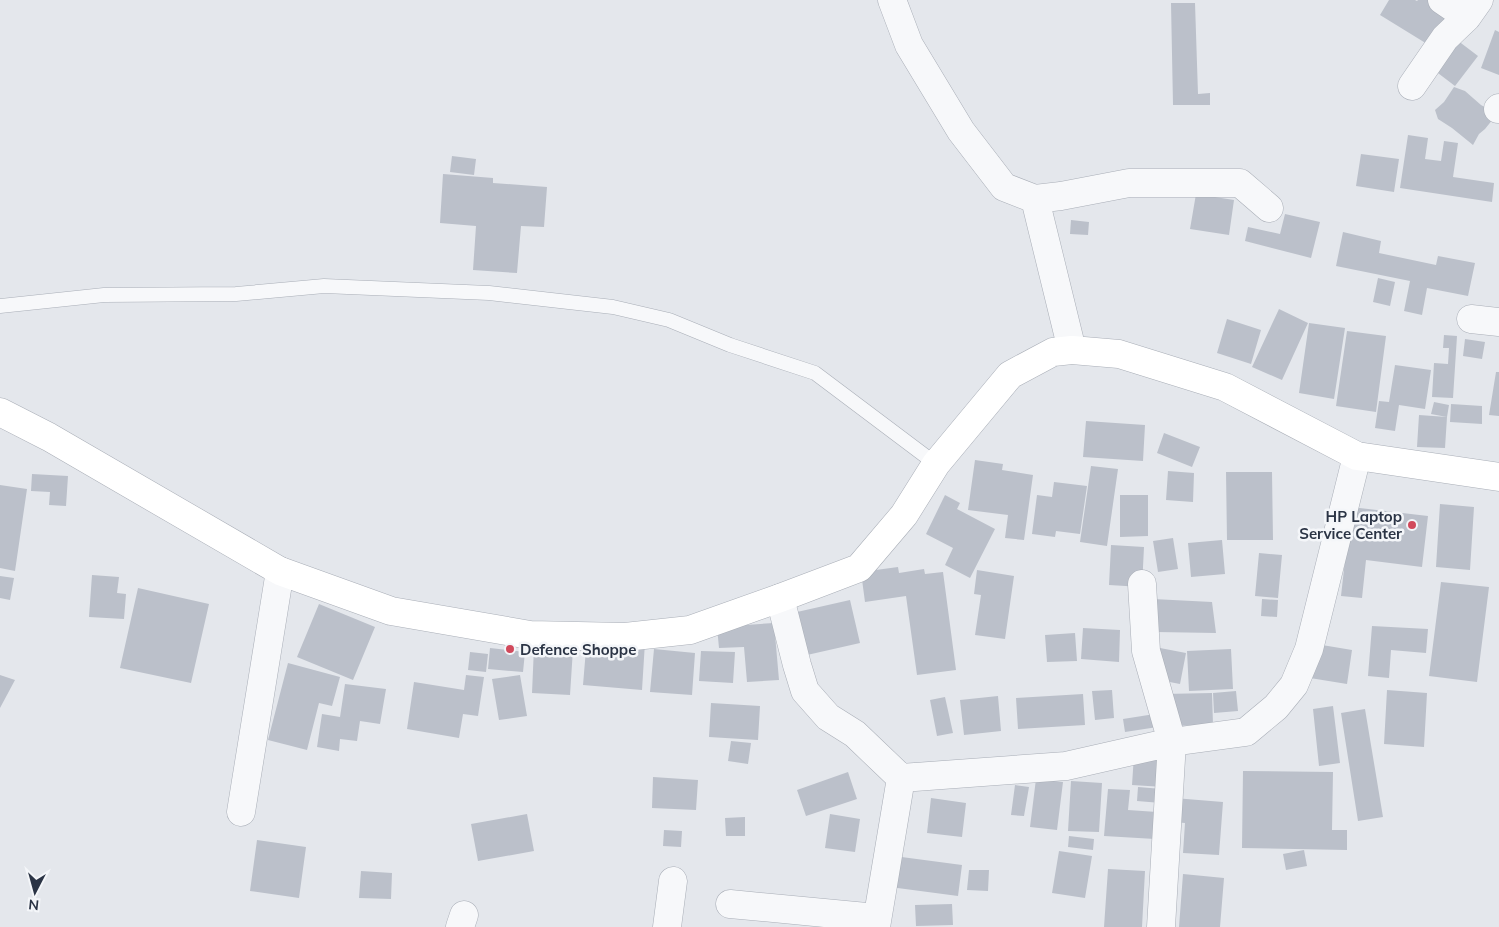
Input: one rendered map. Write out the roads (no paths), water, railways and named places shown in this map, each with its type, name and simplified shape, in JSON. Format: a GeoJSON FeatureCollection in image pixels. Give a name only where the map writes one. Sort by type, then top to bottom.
{"type":"FeatureCollection","features":[{"type":"Feature","properties":{"kind":"main road"},"geometry":{"type":"LineString","coordinates":[[0,412],[49,437],[280,571],[391,611],[530,635],[625,637],[690,630],[859,568],[904,515],[936,464],[1010,375],[1053,352],[1072,350],[1119,354],[1225,387],[1357,456],[1499,477]]}},
{"type":"Feature","properties":{"kind":"street"},"geometry":{"type":"LineString","coordinates":[[892,0],[909,45],[961,131],[1004,187],[1035,199],[1129,183],[1240,183],[1269,208]]}},
{"type":"Feature","properties":{"kind":"street"},"geometry":{"type":"LineString","coordinates":[[1412,86],[1445,38],[1473,9],[1442,0]]}},
{"type":"Feature","properties":{"kind":"street"},"geometry":{"type":"LineString","coordinates":[[1035,199],[1072,350]]}},
{"type":"Feature","properties":{"kind":"street"},"geometry":{"type":"LineString","coordinates":[[1471,319],[1499,322]]}},
{"type":"Feature","properties":{"kind":"street"},"geometry":{"type":"LineString","coordinates":[[780,598],[796,664],[805,691],[828,717],[855,734],[901,778],[1066,766],[1172,742],[1246,732],[1276,707],[1294,685],[1309,649],[1357,456]]}},
{"type":"Feature","properties":{"kind":"street"},"geometry":{"type":"LineString","coordinates":[[241,812],[280,571]]}},
{"type":"Feature","properties":{"kind":"street"},"geometry":{"type":"LineString","coordinates":[[1142,584],[1146,651],[1172,742],[1162,927]]}},
{"type":"Feature","properties":{"kind":"street"},"geometry":{"type":"LineString","coordinates":[[730,904],[877,923],[901,778]]}},
{"type":"Feature","properties":{"kind":"street"},"geometry":{"type":"LineString","coordinates":[[667,927],[673,881]]}},
{"type":"Feature","properties":{"kind":"lane"},"geometry":{"type":"LineString","coordinates":[[0,306],[104,295],[236,294],[324,286],[489,293],[613,307],[669,320],[730,345],[814,372],[936,464]]}},
{"type":"Feature","properties":{"kind":"place","name":"HP Laptop Service Center"},"geometry":{"type":"Point","coordinates":[1412,525]}},
{"type":"Feature","properties":{"kind":"place","name":"Defence Shoppe"},"geometry":{"type":"Point","coordinates":[510,649]}}]}
